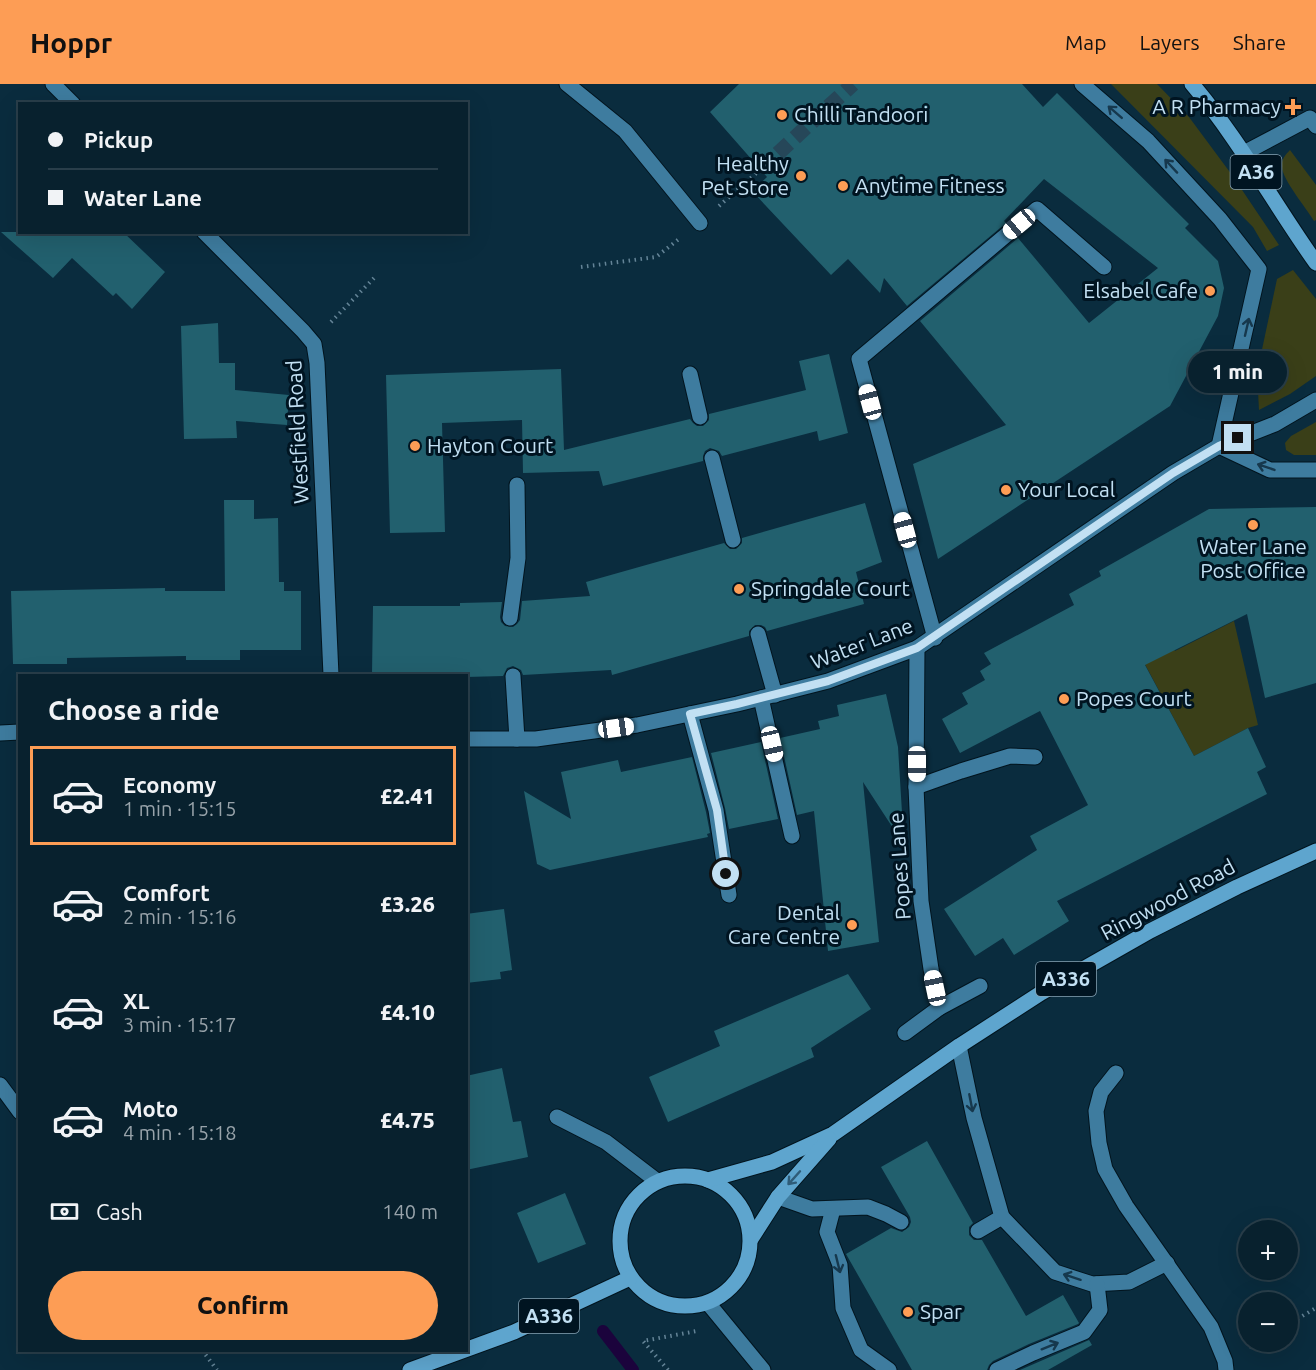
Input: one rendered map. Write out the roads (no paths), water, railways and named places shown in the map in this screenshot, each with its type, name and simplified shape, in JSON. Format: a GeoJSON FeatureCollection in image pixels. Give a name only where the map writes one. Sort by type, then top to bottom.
{"type":"FeatureCollection","features":[{"type":"Feature","properties":{"kind":"main road","name":"A36"},"geometry":{"type":"LineString","coordinates":[[1192,84],[1244,153],[1316,263]]}},
{"type":"Feature","properties":{"kind":"main road","name":"Ringwood Road"},"geometry":{"type":"LineString","coordinates":[[708,1180],[772,1162],[833,1134],[959,1046],[1041,993],[1150,931],[1237,887],[1316,851]]}},
{"type":"Feature","properties":{"kind":"main road","name":"Ringwood Road"},"geometry":{"type":"LineString","coordinates":[[751,1239],[778,1197],[833,1134]]}},
{"type":"Feature","properties":{"kind":"main road"},"geometry":{"type":"LineString","coordinates":[[686,1176],[708,1180],[728,1192],[737,1201],[748,1221],[751,1239],[748,1262],[736,1282],[708,1303],[699,1306],[676,1306],[655,1300],[630,1278],[621,1257],[619,1241],[625,1213],[638,1195],[657,1181],[686,1176]]}},
{"type":"Feature","properties":{"kind":"main road","name":"A336"},"geometry":{"type":"LineString","coordinates":[[468,1349],[514,1332],[630,1278]]}},
{"type":"Feature","properties":{"kind":"main road","name":"A336"},"geometry":{"type":"LineString","coordinates":[[410,1370],[459,1352]]}},
{"type":"Feature","properties":{"kind":"street"},"geometry":{"type":"LineString","coordinates":[[53,84],[71,102]]}},
{"type":"Feature","properties":{"kind":"street"},"geometry":{"type":"LineString","coordinates":[[567,84],[625,131],[700,223]]}},
{"type":"Feature","properties":{"kind":"street"},"geometry":{"type":"LineString","coordinates":[[1082,84],[1148,141],[1220,219],[1259,269],[1219,446],[1270,470],[1316,470]]}},
{"type":"Feature","properties":{"kind":"street"},"geometry":{"type":"LineString","coordinates":[[1244,153],[1310,118],[1316,126]]}},
{"type":"Feature","properties":{"kind":"street"},"geometry":{"type":"LineString","coordinates":[[934,638],[859,359],[1037,209],[1104,267]]}},
{"type":"Feature","properties":{"kind":"street","name":"Westfield Road"},"geometry":{"type":"LineString","coordinates":[[206,234],[314,344],[318,375],[331,674]]}},
{"type":"Feature","properties":{"kind":"street"},"geometry":{"type":"LineString","coordinates":[[690,374],[700,417]]}},
{"type":"Feature","properties":{"kind":"street","name":"Water Lane"},"geometry":{"type":"LineString","coordinates":[[468,739],[536,739],[637,725],[828,681],[917,648],[1163,480],[1219,446],[1275,424],[1316,400]]}},
{"type":"Feature","properties":{"kind":"street"},"geometry":{"type":"LineString","coordinates":[[712,458],[733,540]]}},
{"type":"Feature","properties":{"kind":"street"},"geometry":{"type":"LineString","coordinates":[[510,618],[518,558],[516,485]]}},
{"type":"Feature","properties":{"kind":"street"},"geometry":{"type":"LineString","coordinates":[[758,634],[792,836]]}},
{"type":"Feature","properties":{"kind":"street","name":"Popes Lane"},"geometry":{"type":"LineString","coordinates":[[917,648],[916,787],[921,901],[939,1008]]}},
{"type":"Feature","properties":{"kind":"street"},"geometry":{"type":"LineString","coordinates":[[513,676],[517,739]]}},
{"type":"Feature","properties":{"kind":"street"},"geometry":{"type":"LineString","coordinates":[[690,714],[717,810],[729,895]]}},
{"type":"Feature","properties":{"kind":"street"},"geometry":{"type":"LineString","coordinates":[[0,733],[18,732]]}},
{"type":"Feature","properties":{"kind":"street"},"geometry":{"type":"LineString","coordinates":[[916,787],[1010,756],[1035,757]]}},
{"type":"Feature","properties":{"kind":"street"},"geometry":{"type":"LineString","coordinates":[[905,1033],[939,1008],[980,986]]}},
{"type":"Feature","properties":{"kind":"street"},"geometry":{"type":"LineString","coordinates":[[959,1046],[974,1118],[1002,1217],[1055,1272],[1092,1284],[1129,1282],[1167,1263]]}},
{"type":"Feature","properties":{"kind":"street"},"geometry":{"type":"LineString","coordinates":[[1116,1073],[1101,1092],[1096,1111],[1099,1143],[1105,1169],[1126,1206],[1211,1327],[1225,1361],[1226,1370]]}},
{"type":"Feature","properties":{"kind":"street"},"geometry":{"type":"LineString","coordinates":[[0,1085],[18,1109]]}},
{"type":"Feature","properties":{"kind":"street"},"geometry":{"type":"LineString","coordinates":[[557,1117],[606,1142],[657,1181]]}},
{"type":"Feature","properties":{"kind":"street"},"geometry":{"type":"LineString","coordinates":[[778,1197],[812,1209],[868,1207],[901,1222]]}},
{"type":"Feature","properties":{"kind":"street"},"geometry":{"type":"LineString","coordinates":[[833,1209],[826,1232],[840,1265],[843,1308],[861,1350],[889,1370]]}},
{"type":"Feature","properties":{"kind":"street"},"geometry":{"type":"LineString","coordinates":[[978,1231],[1002,1217]]}},
{"type":"Feature","properties":{"kind":"street"},"geometry":{"type":"LineString","coordinates":[[997,1370],[1084,1332],[1100,1310],[1097,1284]]}},
{"type":"Feature","properties":{"kind":"street"},"geometry":{"type":"LineString","coordinates":[[708,1303],[763,1370]]}},
{"type":"Feature","properties":{"kind":"waterway"},"geometry":{"type":"LineString","coordinates":[[603,1331],[633,1370]]}},
{"type":"Feature","properties":{"kind":"tunnel"},"geometry":{"type":"LineString","coordinates":[[761,169],[853,84]]}},
{"type":"Feature","properties":{"kind":"place","name":"A R Pharmacy"},"geometry":{"type":"Point","coordinates":[1293,107]}},
{"type":"Feature","properties":{"kind":"place","name":"Chilli Tandoori"},"geometry":{"type":"Point","coordinates":[782,115]}},
{"type":"Feature","properties":{"kind":"place","name":"Healthy Pet Store"},"geometry":{"type":"Point","coordinates":[801,176]}},
{"type":"Feature","properties":{"kind":"place","name":"Anytime Fitness"},"geometry":{"type":"Point","coordinates":[843,186]}},
{"type":"Feature","properties":{"kind":"place","name":"Elsabel Cafe"},"geometry":{"type":"Point","coordinates":[1210,291]}},
{"type":"Feature","properties":{"kind":"place","name":"Hayton Court"},"geometry":{"type":"Point","coordinates":[415,446]}},
{"type":"Feature","properties":{"kind":"place","name":"Your Local"},"geometry":{"type":"Point","coordinates":[1006,490]}},
{"type":"Feature","properties":{"kind":"place","name":"Water Lane Post Office"},"geometry":{"type":"Point","coordinates":[1253,525]}},
{"type":"Feature","properties":{"kind":"place","name":"Springdale Court"},"geometry":{"type":"Point","coordinates":[739,589]}},
{"type":"Feature","properties":{"kind":"place","name":"Popes Court"},"geometry":{"type":"Point","coordinates":[1064,699]}},
{"type":"Feature","properties":{"kind":"place","name":"Dental Care Centre"},"geometry":{"type":"Point","coordinates":[852,925]}},
{"type":"Feature","properties":{"kind":"place","name":"Spar"},"geometry":{"type":"Point","coordinates":[908,1312]}}]}
